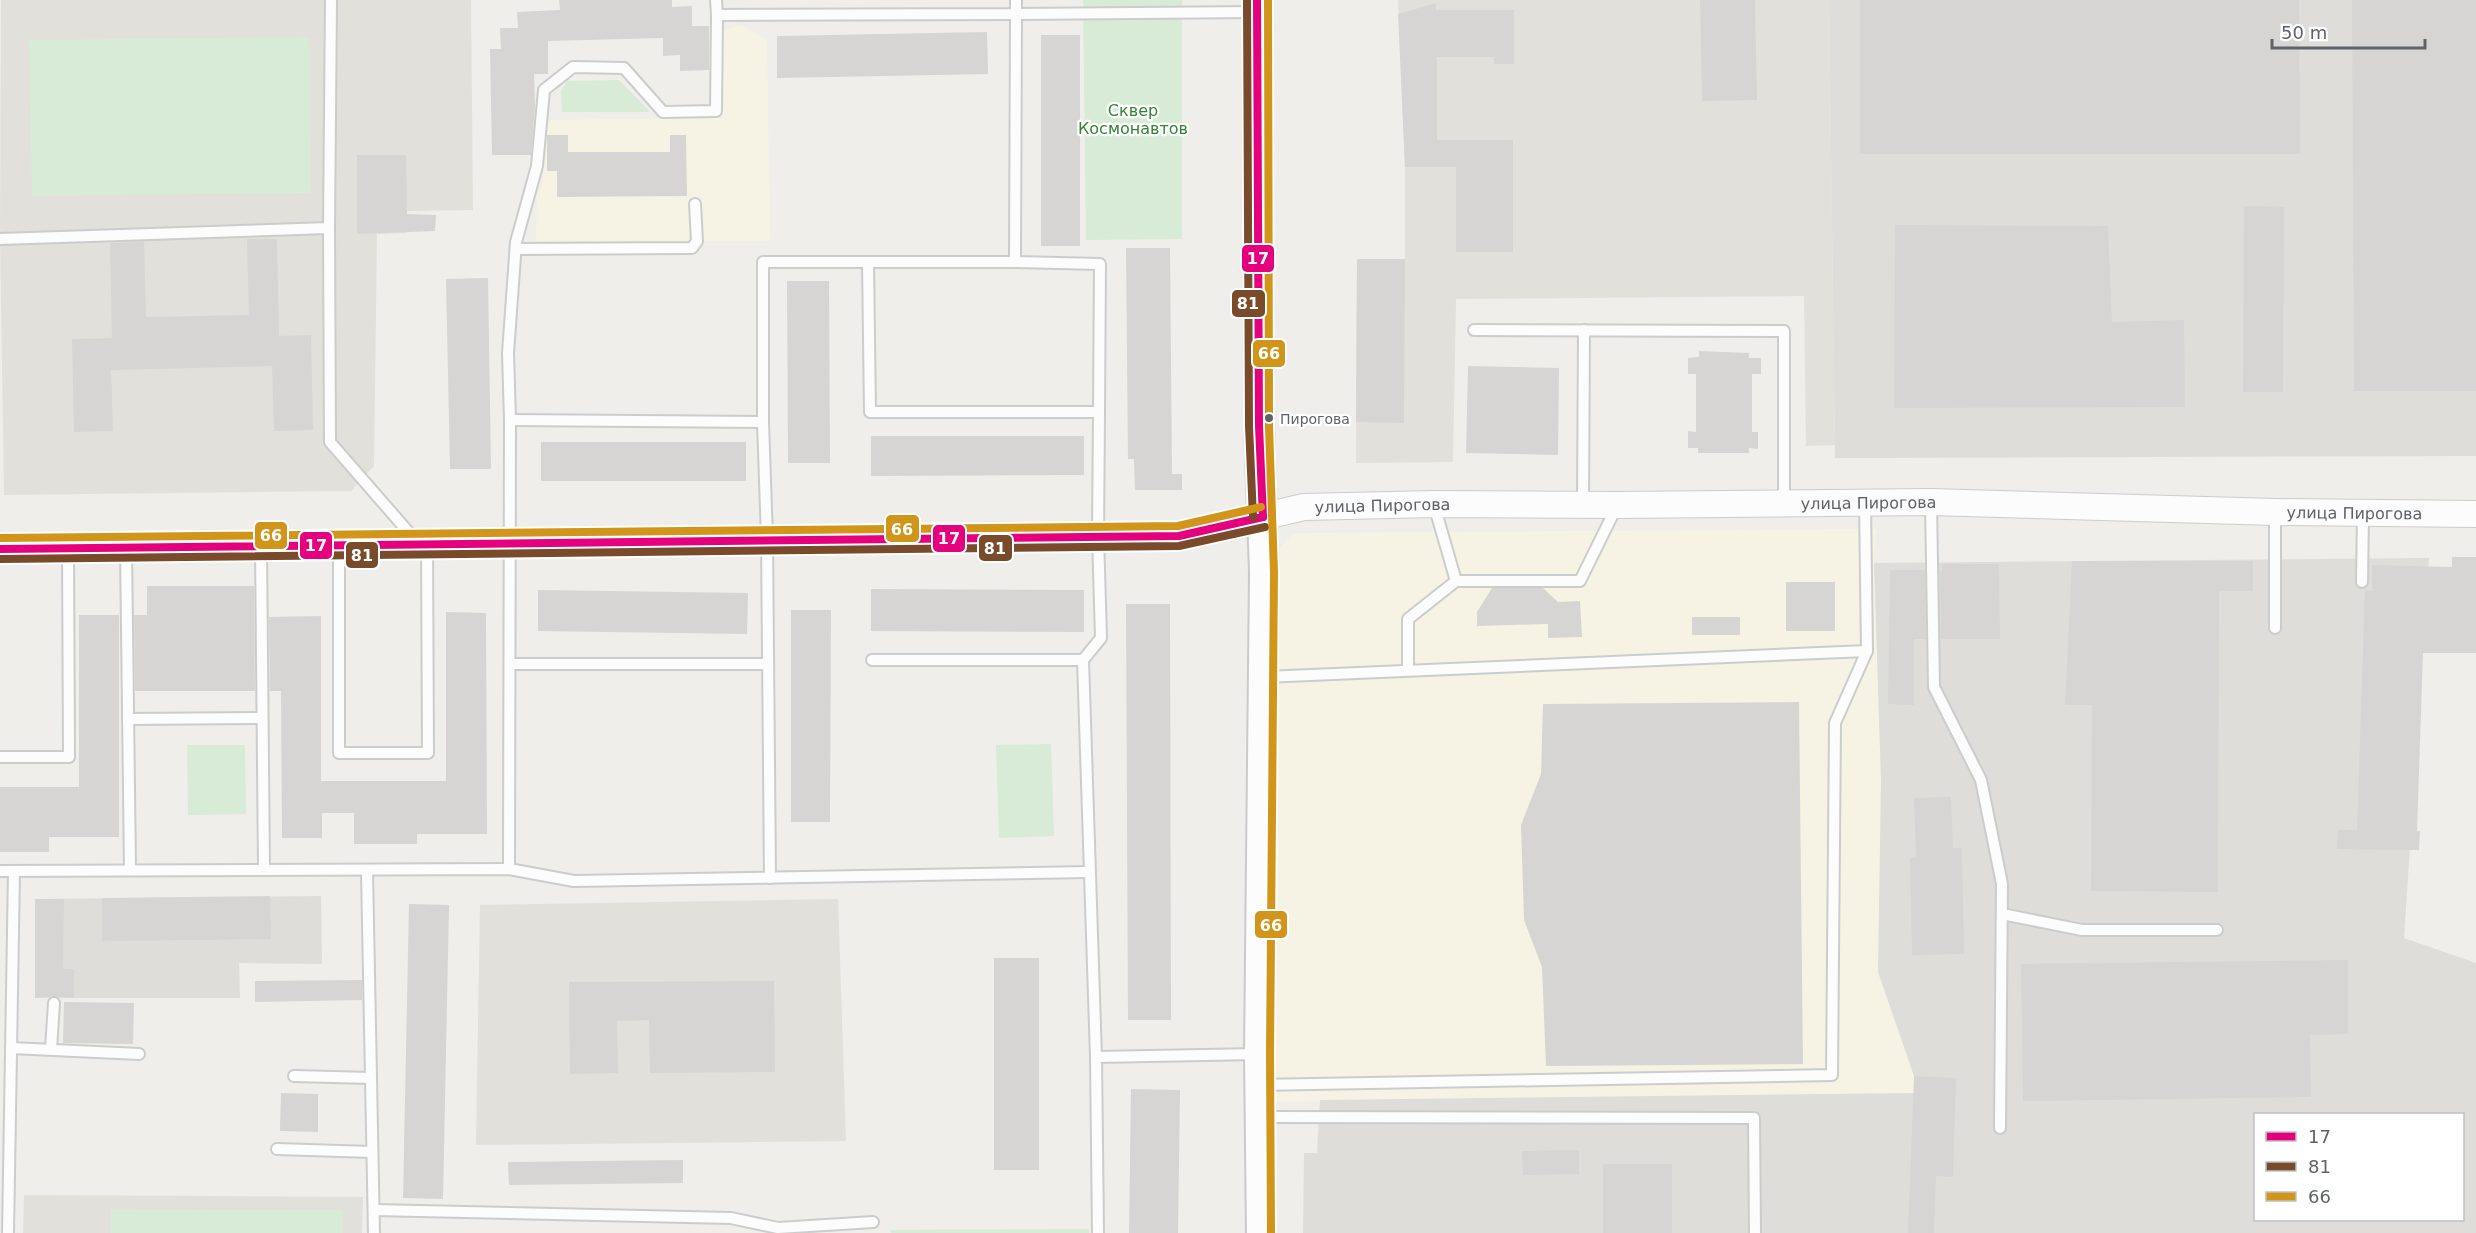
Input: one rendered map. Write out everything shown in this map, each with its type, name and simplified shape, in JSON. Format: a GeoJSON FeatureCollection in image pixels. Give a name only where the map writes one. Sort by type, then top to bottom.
{"type":"FeatureCollection","features":[{"type":"Feature","properties":{"kind":"main road"},"geometry":{"type":"LineString","coordinates":[[1257,6],[1259,426],[1263,517],[1259,1054],[1261,1233]]}},
{"type":"Feature","properties":{"kind":"street","name":"улица Пирогова"},"geometry":{"type":"LineString","coordinates":[[0,549],[1179,536],[1304,507],[1434,504],[1583,506],[1931,502],[2275,512],[2476,514]]}},
{"type":"Feature","properties":{"kind":"lane"},"geometry":{"type":"LineString","coordinates":[[331,0],[328,228],[330,442],[423,544],[428,753],[339,753],[339,545]]}},
{"type":"Feature","properties":{"kind":"lane"},"geometry":{"type":"LineString","coordinates":[[509,869],[510,420],[508,353],[516,249],[537,166],[544,90],[573,67],[624,68],[663,112],[716,111],[716,0]]}},
{"type":"Feature","properties":{"kind":"lane"},"geometry":{"type":"LineString","coordinates":[[1015,262],[1016,0]]}},
{"type":"Feature","properties":{"kind":"lane"},"geometry":{"type":"LineString","coordinates":[[717,15],[1016,14],[1257,6]]}},
{"type":"Feature","properties":{"kind":"lane"},"geometry":{"type":"LineString","coordinates":[[516,249],[692,248],[697,241],[695,204]]}},
{"type":"Feature","properties":{"kind":"lane"},"geometry":{"type":"LineString","coordinates":[[0,239],[328,228]]}},
{"type":"Feature","properties":{"kind":"lane"},"geometry":{"type":"LineString","coordinates":[[770,878],[763,422],[763,261],[1100,264],[1098,536],[1101,638],[1083,660],[1096,1057],[1098,1233]]}},
{"type":"Feature","properties":{"kind":"lane"},"geometry":{"type":"LineString","coordinates":[[868,262],[870,412],[1099,412]]}},
{"type":"Feature","properties":{"kind":"lane"},"geometry":{"type":"LineString","coordinates":[[1474,330],[1784,331],[1784,503]]}},
{"type":"Feature","properties":{"kind":"lane"},"geometry":{"type":"LineString","coordinates":[[1583,506],[1584,330]]}},
{"type":"Feature","properties":{"kind":"lane"},"geometry":{"type":"LineString","coordinates":[[510,420],[763,422]]}},
{"type":"Feature","properties":{"kind":"lane"},"geometry":{"type":"LineString","coordinates":[[1259,1085],[1832,1075],[1835,723],[1867,651],[1865,502]]}},
{"type":"Feature","properties":{"kind":"lane"},"geometry":{"type":"LineString","coordinates":[[1931,502],[1934,687],[1981,780],[2002,884],[2000,1128]]}},
{"type":"Feature","properties":{"kind":"lane"},"geometry":{"type":"LineString","coordinates":[[1434,504],[1456,581]]}},
{"type":"Feature","properties":{"kind":"lane"},"geometry":{"type":"LineString","coordinates":[[1408,670],[1408,619],[1456,581],[1580,581],[1617,505]]}},
{"type":"Feature","properties":{"kind":"lane"},"geometry":{"type":"LineString","coordinates":[[2275,512],[2275,628]]}},
{"type":"Feature","properties":{"kind":"lane"},"geometry":{"type":"LineString","coordinates":[[2362,582],[2363,513]]}},
{"type":"Feature","properties":{"kind":"lane"},"geometry":{"type":"LineString","coordinates":[[261,546],[264,870]]}},
{"type":"Feature","properties":{"kind":"lane"},"geometry":{"type":"LineString","coordinates":[[0,757],[69,757],[68,548]]}},
{"type":"Feature","properties":{"kind":"lane"},"geometry":{"type":"LineString","coordinates":[[126,548],[130,869]]}},
{"type":"Feature","properties":{"kind":"lane"},"geometry":{"type":"LineString","coordinates":[[1262,676],[1867,651]]}},
{"type":"Feature","properties":{"kind":"lane"},"geometry":{"type":"LineString","coordinates":[[872,660],[1083,660]]}},
{"type":"Feature","properties":{"kind":"lane"},"geometry":{"type":"LineString","coordinates":[[510,664],[767,664]]}},
{"type":"Feature","properties":{"kind":"lane"},"geometry":{"type":"LineString","coordinates":[[128,719],[262,718]]}},
{"type":"Feature","properties":{"kind":"lane"},"geometry":{"type":"LineString","coordinates":[[0,871],[509,869],[574,881],[1089,872]]}},
{"type":"Feature","properties":{"kind":"lane"},"geometry":{"type":"LineString","coordinates":[[8,1233],[4,1168],[10,1047],[14,871]]}},
{"type":"Feature","properties":{"kind":"lane"},"geometry":{"type":"LineString","coordinates":[[367,871],[374,1233]]}},
{"type":"Feature","properties":{"kind":"lane"},"geometry":{"type":"LineString","coordinates":[[2002,914],[2082,930],[2217,930]]}},
{"type":"Feature","properties":{"kind":"lane"},"geometry":{"type":"LineString","coordinates":[[51,1049],[54,1003]]}},
{"type":"Feature","properties":{"kind":"lane"},"geometry":{"type":"LineString","coordinates":[[10,1047],[139,1054]]}},
{"type":"Feature","properties":{"kind":"lane"},"geometry":{"type":"LineString","coordinates":[[1096,1057],[1259,1054]]}},
{"type":"Feature","properties":{"kind":"lane"},"geometry":{"type":"LineString","coordinates":[[294,1076],[371,1078]]}},
{"type":"Feature","properties":{"kind":"lane"},"geometry":{"type":"LineString","coordinates":[[1259,1117],[1755,1118],[1755,1233]]}},
{"type":"Feature","properties":{"kind":"lane"},"geometry":{"type":"LineString","coordinates":[[277,1149],[372,1152]]}},
{"type":"Feature","properties":{"kind":"lane"},"geometry":{"type":"LineString","coordinates":[[374,1210],[731,1218],[778,1228],[873,1222]]}},
{"type":"Feature","properties":{"kind":"shaded area"},"geometry":{"type":"Polygon","coordinates":[[[1,0],[471,0],[473,210],[407,211],[407,233],[377,234],[374,466],[351,491],[4,495],[0,236],[1,0]]]}},
{"type":"Feature","properties":{"kind":"shaded area"},"geometry":{"type":"Polygon","coordinates":[[[1398,0],[1829,0],[1835,445],[1806,446],[1804,296],[1456,299],[1453,462],[1356,463],[1357,259],[1405,259],[1405,167],[1398,0]]]}},
{"type":"Feature","properties":{"kind":"shaded area"},"geometry":{"type":"Polygon","coordinates":[[[1829,0],[2476,0],[2476,456],[1835,458],[1829,0]]]}},
{"type":"Feature","properties":{"kind":"shaded area"},"geometry":{"type":"Polygon","coordinates":[[[742,25],[767,41],[770,241],[536,241],[537,194],[542,187],[545,130],[550,120],[721,118],[723,30],[742,25]]]}},
{"type":"Feature","properties":{"kind":"shaded area"},"geometry":{"type":"Polygon","coordinates":[[[1876,529],[1874,563],[1881,781],[1878,972],[1914,1076],[1914,1094],[1275,1102],[1273,554],[1295,533],[1876,529]]]}},
{"type":"Feature","properties":{"kind":"shaded area"},"geometry":{"type":"Polygon","coordinates":[[[2429,558],[2404,938],[2476,963],[2476,1233],[1303,1233],[1304,1153],[1317,1153],[1320,1100],[1914,1093],[1914,1076],[1878,972],[1881,781],[1874,563],[2429,558]]]}},
{"type":"Feature","properties":{"kind":"shaded area"},"geometry":{"type":"Polygon","coordinates":[[[321,896],[322,964],[239,963],[240,998],[35,998],[35,899],[321,896]]]}},
{"type":"Feature","properties":{"kind":"shaded area"},"geometry":{"type":"Polygon","coordinates":[[[838,899],[846,1141],[476,1145],[480,905],[838,899]]]}},
{"type":"Feature","properties":{"kind":"shaded area"},"geometry":{"type":"Polygon","coordinates":[[[24,1195],[363,1197],[362,1233],[23,1233],[24,1195]]]}},
{"type":"Feature","properties":{"kind":"green space","name":"Сквер Космонавтов"},"geometry":{"type":"Polygon","coordinates":[[[1083,0],[1182,0],[1182,239],[1086,240],[1083,0]]]}},
{"type":"Feature","properties":{"kind":"green space"},"geometry":{"type":"Polygon","coordinates":[[[309,37],[311,193],[32,196],[29,40],[309,37]]]}},
{"type":"Feature","properties":{"kind":"green space"},"geometry":{"type":"Polygon","coordinates":[[[619,80],[650,112],[562,112],[561,91],[567,81],[619,80]]]}},
{"type":"Feature","properties":{"kind":"green space"},"geometry":{"type":"Polygon","coordinates":[[[1051,744],[1054,836],[999,838],[996,745],[1051,744]]]}},
{"type":"Feature","properties":{"kind":"green space"},"geometry":{"type":"Polygon","coordinates":[[[187,745],[245,745],[246,814],[188,815],[187,745]]]}},
{"type":"Feature","properties":{"kind":"green space"},"geometry":{"type":"Polygon","coordinates":[[[111,1209],[343,1210],[343,1233],[111,1233],[111,1209]]]}},
{"type":"Feature","properties":{"kind":"green space"},"geometry":{"type":"Polygon","coordinates":[[[1089,1229],[1089,1233],[891,1233],[891,1230],[1089,1229]]]}},
{"type":"Feature","properties":{"kind":"building"},"geometry":{"type":"Polygon","coordinates":[[[559,0],[672,0],[672,7],[692,6],[692,26],[709,26],[709,70],[680,71],[680,55],[663,56],[663,38],[548,41],[548,74],[534,74],[535,106],[531,155],[492,155],[490,49],[501,49],[500,28],[518,28],[517,12],[560,10],[559,0]]]}},
{"type":"Feature","properties":{"kind":"building"},"geometry":{"type":"Polygon","coordinates":[[[1700,0],[1755,0],[1757,100],[1702,101],[1700,0]]]}},
{"type":"Feature","properties":{"kind":"building"},"geometry":{"type":"Polygon","coordinates":[[[1860,0],[2299,0],[2300,154],[1860,154],[1860,0]]]}},
{"type":"Feature","properties":{"kind":"building"},"geometry":{"type":"Polygon","coordinates":[[[2352,0],[2476,0],[2476,391],[2354,391],[2352,0]]]}},
{"type":"Feature","properties":{"kind":"building"},"geometry":{"type":"Polygon","coordinates":[[[1436,3],[1436,10],[1514,10],[1514,64],[1494,64],[1494,57],[1437,57],[1437,140],[1513,140],[1513,252],[1456,252],[1456,167],[1405,167],[1398,14],[1436,3]]]}},
{"type":"Feature","properties":{"kind":"building"},"geometry":{"type":"Polygon","coordinates":[[[987,32],[988,74],[777,78],[777,36],[987,32]]]}},
{"type":"Feature","properties":{"kind":"building"},"geometry":{"type":"Polygon","coordinates":[[[1041,35],[1080,35],[1080,246],[1041,246],[1041,35]]]}},
{"type":"Feature","properties":{"kind":"building"},"geometry":{"type":"Polygon","coordinates":[[[547,135],[568,135],[568,152],[670,152],[670,135],[686,135],[687,196],[557,197],[557,171],[547,171],[547,135]]]}},
{"type":"Feature","properties":{"kind":"building"},"geometry":{"type":"Polygon","coordinates":[[[357,155],[406,155],[407,214],[436,215],[435,231],[357,234],[357,155]]]}},
{"type":"Feature","properties":{"kind":"building"},"geometry":{"type":"Polygon","coordinates":[[[2244,206],[2284,207],[2283,392],[2243,392],[2244,206]]]}},
{"type":"Feature","properties":{"kind":"building"},"geometry":{"type":"Polygon","coordinates":[[[1895,225],[2108,226],[2112,322],[2184,320],[2185,407],[1894,408],[1895,225]]]}},
{"type":"Feature","properties":{"kind":"building"},"geometry":{"type":"Polygon","coordinates":[[[247,239],[277,239],[279,336],[311,335],[313,430],[274,431],[272,366],[111,370],[113,431],[74,432],[72,339],[112,338],[110,243],[144,242],[146,317],[249,315],[247,239]]]}},
{"type":"Feature","properties":{"kind":"building"},"geometry":{"type":"Polygon","coordinates":[[[1126,248],[1170,248],[1172,474],[1182,474],[1182,490],[1135,490],[1134,459],[1128,459],[1126,248]]]}},
{"type":"Feature","properties":{"kind":"building"},"geometry":{"type":"Polygon","coordinates":[[[1357,259],[1405,259],[1404,423],[1356,422],[1357,259]]]}},
{"type":"Feature","properties":{"kind":"building"},"geometry":{"type":"Polygon","coordinates":[[[488,278],[491,469],[450,469],[446,279],[488,278]]]}},
{"type":"Feature","properties":{"kind":"building"},"geometry":{"type":"Polygon","coordinates":[[[787,281],[829,281],[830,463],[788,463],[787,281]]]}},
{"type":"Feature","properties":{"kind":"building"},"geometry":{"type":"Polygon","coordinates":[[[1699,351],[1749,353],[1749,358],[1761,358],[1761,374],[1752,374],[1752,432],[1758,432],[1758,449],[1749,448],[1749,453],[1698,453],[1698,448],[1688,448],[1688,431],[1696,432],[1696,374],[1688,374],[1688,358],[1699,357],[1699,351]]]}},
{"type":"Feature","properties":{"kind":"building"},"geometry":{"type":"Polygon","coordinates":[[[1468,366],[1559,368],[1558,455],[1466,453],[1468,366]]]}},
{"type":"Feature","properties":{"kind":"building"},"geometry":{"type":"Polygon","coordinates":[[[871,436],[1084,436],[1084,475],[871,476],[871,436]]]}},
{"type":"Feature","properties":{"kind":"building"},"geometry":{"type":"Polygon","coordinates":[[[541,442],[746,442],[746,481],[541,481],[541,442]]]}},
{"type":"Feature","properties":{"kind":"building"},"geometry":{"type":"Polygon","coordinates":[[[2452,557],[2476,557],[2476,653],[2423,653],[2417,831],[2420,831],[2419,850],[2337,849],[2338,830],[2357,830],[2365,590],[2372,591],[2372,565],[2452,567],[2452,557]]]}},
{"type":"Feature","properties":{"kind":"building"},"geometry":{"type":"Polygon","coordinates":[[[2072,561],[2253,561],[2253,591],[2219,591],[2218,892],[2091,891],[2092,705],[2065,705],[2072,561]]]}},
{"type":"Feature","properties":{"kind":"building"},"geometry":{"type":"Polygon","coordinates":[[[1942,564],[1999,564],[2000,639],[1941,639],[1940,571],[1942,571],[1942,564]]]}},
{"type":"Feature","properties":{"kind":"building"},"geometry":{"type":"Polygon","coordinates":[[[1890,570],[1925,570],[1926,639],[1914,639],[1914,705],[1888,704],[1890,570]]]}},
{"type":"Feature","properties":{"kind":"building"},"geometry":{"type":"Polygon","coordinates":[[[1786,582],[1835,582],[1835,631],[1786,631],[1786,582]]]}},
{"type":"Feature","properties":{"kind":"building"},"geometry":{"type":"Polygon","coordinates":[[[147,586],[254,586],[255,691],[135,691],[134,615],[147,615],[147,586]]]}},
{"type":"Feature","properties":{"kind":"building"},"geometry":{"type":"Polygon","coordinates":[[[1492,588],[1543,588],[1558,602],[1580,601],[1582,637],[1548,638],[1548,624],[1477,626],[1477,612],[1492,588]]]}},
{"type":"Feature","properties":{"kind":"building"},"geometry":{"type":"Polygon","coordinates":[[[871,589],[1084,590],[1084,632],[871,631],[871,589]]]}},
{"type":"Feature","properties":{"kind":"building"},"geometry":{"type":"Polygon","coordinates":[[[538,590],[748,593],[747,634],[538,631],[538,590]]]}},
{"type":"Feature","properties":{"kind":"building"},"geometry":{"type":"Polygon","coordinates":[[[1126,604],[1170,604],[1171,1020],[1128,1020],[1126,604]]]}},
{"type":"Feature","properties":{"kind":"building"},"geometry":{"type":"Polygon","coordinates":[[[791,610],[831,610],[830,822],[791,822],[791,610]]]}},
{"type":"Feature","properties":{"kind":"building"},"geometry":{"type":"Polygon","coordinates":[[[446,612],[486,613],[487,834],[417,834],[417,844],[354,844],[354,813],[322,813],[322,838],[282,838],[281,691],[270,691],[269,617],[321,616],[321,781],[446,781],[446,612]]]}},
{"type":"Feature","properties":{"kind":"building"},"geometry":{"type":"Polygon","coordinates":[[[79,615],[119,615],[119,837],[49,837],[49,852],[0,852],[0,787],[79,787],[79,615]]]}},
{"type":"Feature","properties":{"kind":"building"},"geometry":{"type":"Polygon","coordinates":[[[1692,617],[1740,617],[1740,635],[1692,635],[1692,617]]]}},
{"type":"Feature","properties":{"kind":"building"},"geometry":{"type":"Polygon","coordinates":[[[1799,702],[1803,1064],[1546,1066],[1542,967],[1524,920],[1521,825],[1541,774],[1543,704],[1799,702]]]}},
{"type":"Feature","properties":{"kind":"building"},"geometry":{"type":"Polygon","coordinates":[[[1951,797],[1953,848],[1962,848],[1964,954],[1912,955],[1910,858],[1916,857],[1914,798],[1951,797]]]}},
{"type":"Feature","properties":{"kind":"building"},"geometry":{"type":"Polygon","coordinates":[[[270,896],[271,939],[102,941],[102,898],[270,896]]]}},
{"type":"Feature","properties":{"kind":"building"},"geometry":{"type":"Polygon","coordinates":[[[35,899],[64,899],[63,969],[74,969],[74,998],[54,996],[35,998],[35,899]]]}},
{"type":"Feature","properties":{"kind":"building"},"geometry":{"type":"Polygon","coordinates":[[[409,904],[449,905],[443,1199],[403,1198],[409,904]]]}},
{"type":"Feature","properties":{"kind":"building"},"geometry":{"type":"Polygon","coordinates":[[[994,958],[1039,958],[1039,1170],[994,1170],[994,958]]]}},
{"type":"Feature","properties":{"kind":"building"},"geometry":{"type":"Polygon","coordinates":[[[2348,960],[2348,1034],[2310,1035],[2311,1097],[2023,1101],[2021,964],[2348,960]]]}},
{"type":"Feature","properties":{"kind":"building"},"geometry":{"type":"Polygon","coordinates":[[[362,980],[362,1000],[255,1002],[255,981],[362,980]]]}},
{"type":"Feature","properties":{"kind":"building"},"geometry":{"type":"Polygon","coordinates":[[[774,981],[775,1072],[650,1073],[649,1020],[617,1021],[618,1073],[570,1074],[569,982],[774,981]]]}},
{"type":"Feature","properties":{"kind":"building"},"geometry":{"type":"Polygon","coordinates":[[[64,1002],[134,1003],[133,1044],[63,1043],[64,1002]]]}},
{"type":"Feature","properties":{"kind":"building"},"geometry":{"type":"Polygon","coordinates":[[[1914,1076],[1956,1078],[1953,1177],[1936,1176],[1934,1233],[1908,1233],[1914,1076]]]}},
{"type":"Feature","properties":{"kind":"building"},"geometry":{"type":"Polygon","coordinates":[[[1131,1089],[1180,1090],[1178,1233],[1129,1233],[1131,1089]]]}},
{"type":"Feature","properties":{"kind":"building"},"geometry":{"type":"Polygon","coordinates":[[[281,1093],[318,1094],[318,1132],[280,1131],[281,1093]]]}},
{"type":"Feature","properties":{"kind":"building"},"geometry":{"type":"Polygon","coordinates":[[[1579,1150],[1579,1174],[1523,1175],[1522,1151],[1579,1150]]]}},
{"type":"Feature","properties":{"kind":"building"},"geometry":{"type":"Polygon","coordinates":[[[683,1160],[683,1183],[509,1185],[508,1162],[683,1160]]]}},
{"type":"Feature","properties":{"kind":"building"},"geometry":{"type":"Polygon","coordinates":[[[1603,1164],[1672,1164],[1672,1233],[1603,1233],[1603,1164]]]}},
{"type":"Feature","properties":{"kind":"transit line","name":"81"},"geometry":{"type":"LineString","coordinates":[[1247,0],[1249,426],[1253,517]]}},
{"type":"Feature","properties":{"kind":"transit line","name":"17"},"geometry":{"type":"LineString","coordinates":[[1257,0],[1259,426],[1263,517]]}},
{"type":"Feature","properties":{"kind":"transit line","name":"66"},"geometry":{"type":"LineString","coordinates":[[1268,0],[1269,426],[1274,572],[1270,1054],[1271,1233]]}},
{"type":"Feature","properties":{"kind":"transit line","name":"66"},"geometry":{"type":"LineString","coordinates":[[0,538],[1178,526],[1261,507]]}},
{"type":"Feature","properties":{"kind":"transit line","name":"17"},"geometry":{"type":"LineString","coordinates":[[0,549],[1179,536],[1263,517]]}},
{"type":"Feature","properties":{"kind":"transit line","name":"81"},"geometry":{"type":"LineString","coordinates":[[0,559],[1179,546],[1265,527]]}},
{"type":"Feature","properties":{"kind":"place","name":"Пирогова"},"geometry":{"type":"Point","coordinates":[1269,418]}}]}
